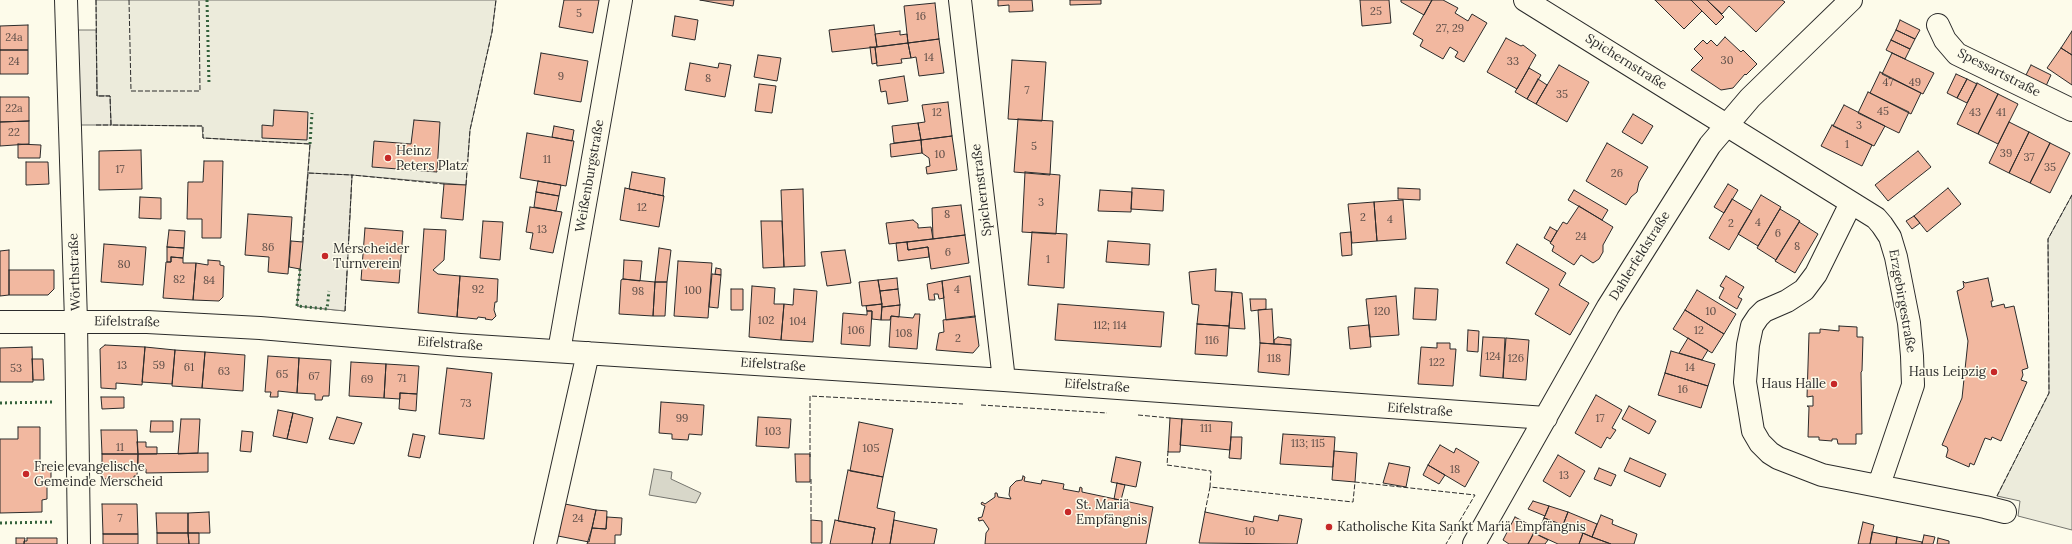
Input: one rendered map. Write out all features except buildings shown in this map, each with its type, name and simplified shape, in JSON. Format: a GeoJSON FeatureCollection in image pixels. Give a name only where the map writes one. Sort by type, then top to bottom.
{"type":"FeatureCollection","features":[{"type":"Feature","properties":{"kind":"street","name":"Wörthstraße"},"geometry":{"type":"LineString","coordinates":[[66,0],[76,321],[79,544]]}},
{"type":"Feature","properties":{"kind":"street","name":"Weißenburgstraße"},"geometry":{"type":"LineString","coordinates":[[559,351],[621,0]]}},
{"type":"Feature","properties":{"kind":"street","name":"Spichernstraße"},"geometry":{"type":"LineString","coordinates":[[960,0],[1004,380]]}},
{"type":"Feature","properties":{"kind":"street","name":"Spichernstraße"},"geometry":{"type":"LineString","coordinates":[[1525,0],[1726,124]]}},
{"type":"Feature","properties":{"kind":"street","name":"Dahlerfeldstraße"},"geometry":{"type":"LineString","coordinates":[[1474,544],[1608,307],[1710,145],[1726,124],[1750,98],[1851,0]]}},
{"type":"Feature","properties":{"kind":"street","name":"Spessartstraße"},"geometry":{"type":"LineString","coordinates":[[1938,25],[1945,40],[1957,54],[2072,110]]}},
{"type":"Feature","properties":{"kind":"street","name":"Erzgebirgestraße"},"geometry":{"type":"LineString","coordinates":[[1726,124],[1876,218],[1890,237],[1896,257],[1912,356],[1913,385],[1879,485]]}},
{"type":"Feature","properties":{"kind":"street"},"geometry":{"type":"LineString","coordinates":[[1851,203],[1816,274],[1804,290],[1764,311],[1758,316],[1752,326],[1748,346],[1745,382],[1753,431],[1760,443],[1770,453],[1778,458],[1830,478],[1879,485],[2005,512]]}},
{"type":"Feature","properties":{"kind":"street","name":"Eifelstraße"},"geometry":{"type":"LineString","coordinates":[[0,322],[147,322],[259,328],[588,354],[1004,380],[1546,418]]}},
{"type":"Feature","properties":{"kind":"street"},"geometry":{"type":"LineString","coordinates":[[545,544],[588,354]]}},
{"type":"Feature","properties":{"kind":"shaded area","name":"Heinz Peters Platz"},"geometry":{"type":"Polygon","coordinates":[[[96,0],[496,0],[492,32],[470,130],[466,185],[352,175],[345,311],[297,306],[310,144],[203,138],[202,126],[111,125],[110,96],[97,96],[96,0]]]}},
{"type":"Feature","properties":{"kind":"shaded area"},"geometry":{"type":"Polygon","coordinates":[[[76,30],[96,30],[97,96],[110,96],[111,125],[78,125],[76,30]]]}},
{"type":"Feature","properties":{"kind":"shaded area","name":"Merscheider Turnverein"},"geometry":{"type":"Polygon","coordinates":[[[308,173],[352,175],[345,311],[297,306],[308,173]]]}},
{"type":"Feature","properties":{"kind":"shaded area"},"geometry":{"type":"Polygon","coordinates":[[[2072,195],[2072,530],[2018,516],[2020,501],[1997,496],[2049,393],[2048,239],[2072,195]]]}},
{"type":"Feature","properties":{"kind":"shaded area"},"geometry":{"type":"Polygon","coordinates":[[[654,469],[672,472],[671,479],[701,493],[696,503],[649,495],[654,469]]]}},
{"type":"Feature","properties":{"kind":"hedge"},"geometry":{"type":"LineString","coordinates":[[207,0],[209,85]]}},
{"type":"Feature","properties":{"kind":"hedge"},"geometry":{"type":"LineString","coordinates":[[310,144],[312,113]]}},
{"type":"Feature","properties":{"kind":"hedge"},"geometry":{"type":"LineString","coordinates":[[300,269],[297,306],[327,309],[329,291]]}},
{"type":"Feature","properties":{"kind":"hedge"},"geometry":{"type":"LineString","coordinates":[[0,403],[53,402]]}},
{"type":"Feature","properties":{"kind":"hedge"},"geometry":{"type":"LineString","coordinates":[[0,523],[55,522]]}},
{"type":"Feature","properties":{"kind":"fence"},"geometry":{"type":"LineString","coordinates":[[96,0],[97,96],[110,96],[111,125],[203,126],[203,138],[310,144],[308,173]]}},
{"type":"Feature","properties":{"kind":"fence"},"geometry":{"type":"LineString","coordinates":[[129,0],[131,91],[200,91],[199,0]]}},
{"type":"Feature","properties":{"kind":"fence"},"geometry":{"type":"LineString","coordinates":[[466,185],[470,130],[492,32],[496,0]]}},
{"type":"Feature","properties":{"kind":"fence"},"geometry":{"type":"LineString","coordinates":[[96,125],[111,125]]}},
{"type":"Feature","properties":{"kind":"fence"},"geometry":{"type":"LineString","coordinates":[[303,242],[308,173],[352,175]]}},
{"type":"Feature","properties":{"kind":"fence"},"geometry":{"type":"LineString","coordinates":[[345,311],[352,175],[444,184]]}},
{"type":"Feature","properties":{"kind":"fence"},"geometry":{"type":"LineString","coordinates":[[1997,496],[2049,393],[2048,239],[2072,195]]}},
{"type":"Feature","properties":{"kind":"fence"},"geometry":{"type":"LineString","coordinates":[[810,457],[810,396],[963,404]]}},
{"type":"Feature","properties":{"kind":"fence"},"geometry":{"type":"LineString","coordinates":[[981,405],[1107,413]]}},
{"type":"Feature","properties":{"kind":"fence"},"geometry":{"type":"LineString","coordinates":[[1138,415],[1170,418]]}},
{"type":"Feature","properties":{"kind":"fence"},"geometry":{"type":"LineString","coordinates":[[1168,451],[1167,465],[1211,471],[1210,487]]}},
{"type":"Feature","properties":{"kind":"fence"},"geometry":{"type":"LineString","coordinates":[[811,479],[811,521]]}},
{"type":"Feature","properties":{"kind":"fence"},"geometry":{"type":"LineString","coordinates":[[1205,512],[1210,487],[1353,502],[1355,482],[1475,495],[1446,544]]}},
{"type":"Feature","properties":{"kind":"place","name":"Heinz Peters Platz"},"geometry":{"type":"Point","coordinates":[388,158]}},
{"type":"Feature","properties":{"kind":"place","name":"Merscheider Turnverein"},"geometry":{"type":"Point","coordinates":[325,256]}},
{"type":"Feature","properties":{"kind":"place","name":"Haus Leipzig"},"geometry":{"type":"Point","coordinates":[1994,372]}},
{"type":"Feature","properties":{"kind":"place","name":"Haus Halle"},"geometry":{"type":"Point","coordinates":[1834,384]}},
{"type":"Feature","properties":{"kind":"place","name":"Freie evangelische Gemeinde Merscheid"},"geometry":{"type":"Point","coordinates":[26,474]}},
{"type":"Feature","properties":{"kind":"place","name":"St. Mariä Empfängnis"},"geometry":{"type":"Point","coordinates":[1068,512]}},
{"type":"Feature","properties":{"kind":"place","name":"Katholische Kita Sankt Mariä Empfängnis"},"geometry":{"type":"Point","coordinates":[1329,527]}}]}
